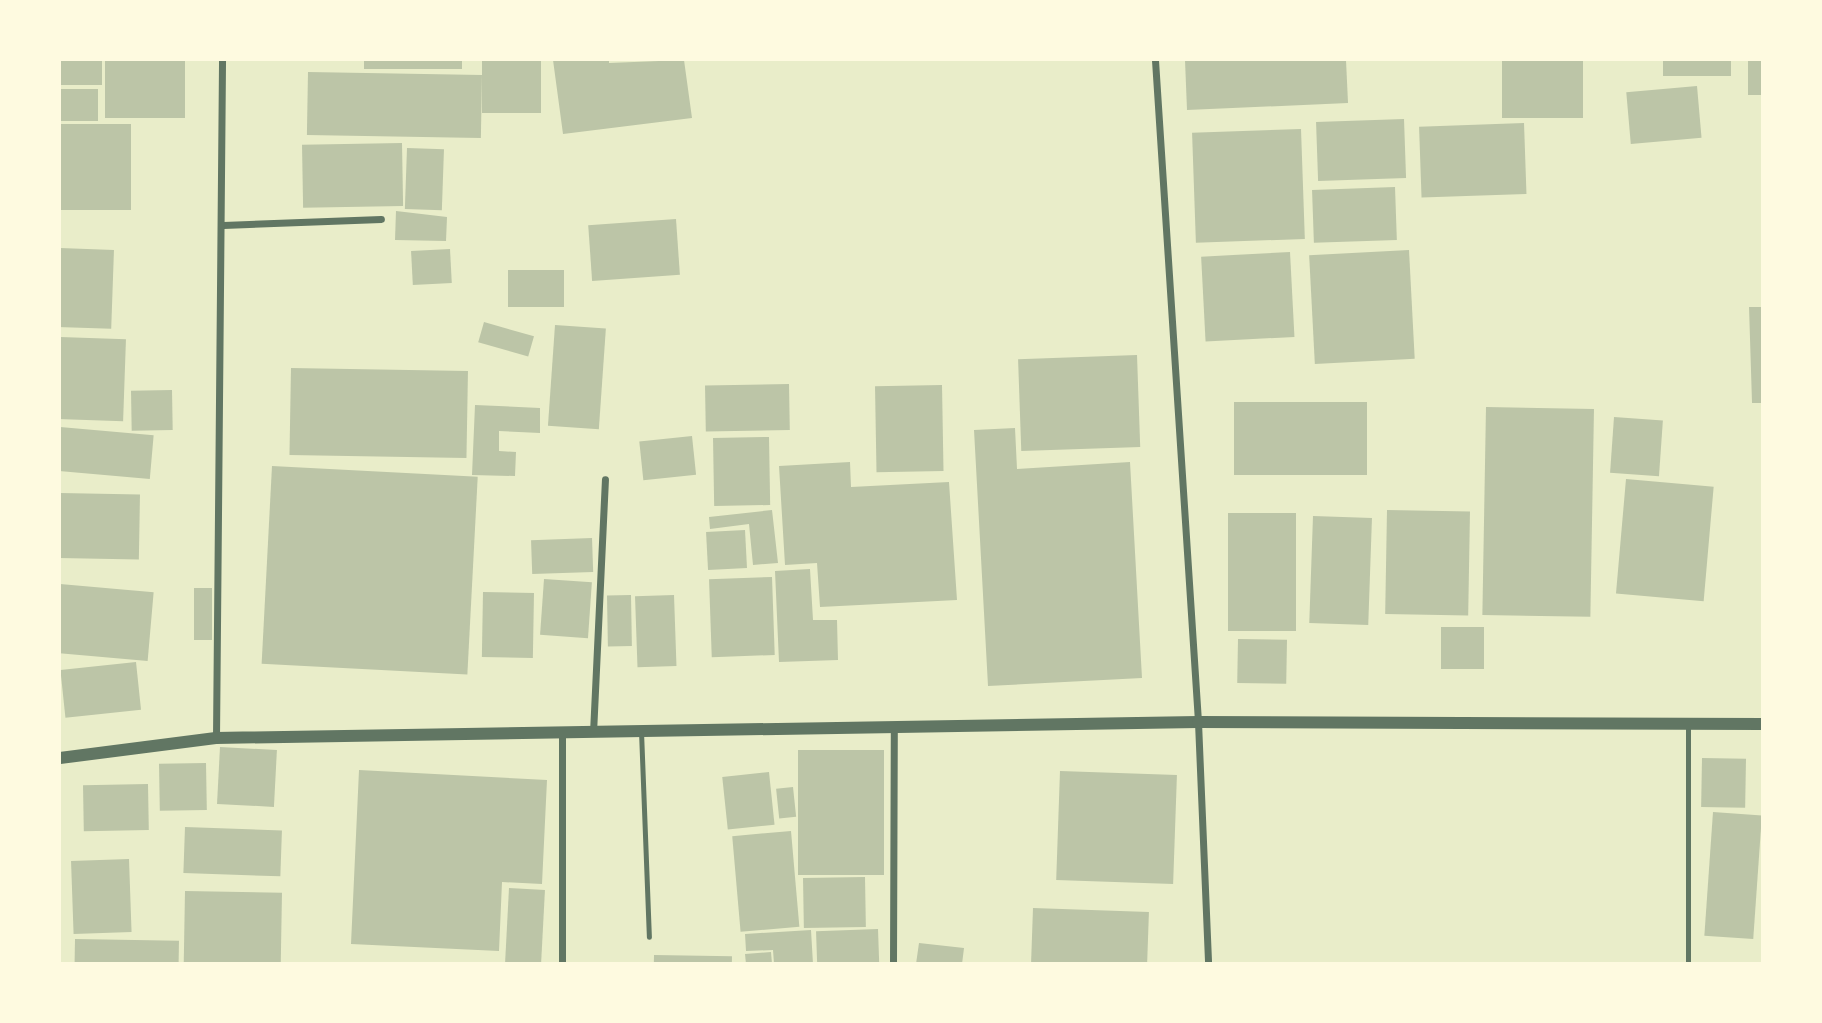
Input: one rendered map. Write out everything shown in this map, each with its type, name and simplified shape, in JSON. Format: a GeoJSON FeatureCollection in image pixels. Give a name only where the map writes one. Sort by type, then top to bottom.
{"type":"FeatureCollection","features":[{"type":"Feature","properties":{"kind":"street"},"geometry":{"type":"LineString","coordinates":[[216,738],[223,225],[222,60]]}},
{"type":"Feature","properties":{"kind":"street"},"geometry":{"type":"LineString","coordinates":[[1156,60],[1198,722],[1208,964]]}},
{"type":"Feature","properties":{"kind":"street"},"geometry":{"type":"LineString","coordinates":[[223,225],[381,219]]}},
{"type":"Feature","properties":{"kind":"street"},"geometry":{"type":"LineString","coordinates":[[593,733],[605,479]]}},
{"type":"Feature","properties":{"kind":"street"},"geometry":{"type":"LineString","coordinates":[[60,758],[216,738],[1198,722],[1762,724]]}},
{"type":"Feature","properties":{"kind":"street"},"geometry":{"type":"LineString","coordinates":[[893,964],[894,728]]}},
{"type":"Feature","properties":{"kind":"street"},"geometry":{"type":"LineString","coordinates":[[562,733],[562,964]]}},
{"type":"Feature","properties":{"kind":"lane"},"geometry":{"type":"LineString","coordinates":[[1688,723],[1688,964]]}},
{"type":"Feature","properties":{"kind":"lane"},"geometry":{"type":"LineString","coordinates":[[642,731],[649,937]]}},
{"type":"Feature","properties":{"kind":"building"},"geometry":{"type":"Polygon","coordinates":[[[60,60],[102,60],[102,85],[60,85],[60,60]]]}},
{"type":"Feature","properties":{"kind":"building"},"geometry":{"type":"Polygon","coordinates":[[[105,60],[185,60],[185,118],[105,118],[105,60]]]}},
{"type":"Feature","properties":{"kind":"building"},"geometry":{"type":"Polygon","coordinates":[[[364,60],[462,60],[462,69],[364,69],[364,60]]]}},
{"type":"Feature","properties":{"kind":"building"},"geometry":{"type":"Polygon","coordinates":[[[482,60],[541,60],[541,113],[482,113],[482,60]]]}},
{"type":"Feature","properties":{"kind":"building"},"geometry":{"type":"Polygon","coordinates":[[[553,60],[609,60],[609,63],[684,60],[692,118],[563,134],[553,60]]]}},
{"type":"Feature","properties":{"kind":"building"},"geometry":{"type":"Polygon","coordinates":[[[1185,60],[1346,60],[1348,103],[1187,110],[1185,60]]]}},
{"type":"Feature","properties":{"kind":"building"},"geometry":{"type":"Polygon","coordinates":[[[1502,60],[1583,60],[1583,118],[1502,118],[1502,60]]]}},
{"type":"Feature","properties":{"kind":"building"},"geometry":{"type":"Polygon","coordinates":[[[1663,60],[1731,60],[1731,76],[1663,76],[1663,60]]]}},
{"type":"Feature","properties":{"kind":"building"},"geometry":{"type":"Polygon","coordinates":[[[1748,60],[1762,60],[1762,95],[1748,95],[1748,60]]]}},
{"type":"Feature","properties":{"kind":"building"},"geometry":{"type":"Polygon","coordinates":[[[308,72],[482,75],[481,138],[307,135],[308,72]]]}},
{"type":"Feature","properties":{"kind":"building"},"geometry":{"type":"Polygon","coordinates":[[[1697,86],[1702,138],[1631,144],[1626,92],[1697,86]]]}},
{"type":"Feature","properties":{"kind":"building"},"geometry":{"type":"Polygon","coordinates":[[[60,89],[98,89],[98,121],[60,121],[60,89]]]}},
{"type":"Feature","properties":{"kind":"building"},"geometry":{"type":"Polygon","coordinates":[[[1404,119],[1406,178],[1318,181],[1316,122],[1404,119]]]}},
{"type":"Feature","properties":{"kind":"building"},"geometry":{"type":"Polygon","coordinates":[[[1524,123],[1526,194],[1422,198],[1419,127],[1524,123]]]}},
{"type":"Feature","properties":{"kind":"building"},"geometry":{"type":"Polygon","coordinates":[[[60,124],[131,124],[131,210],[60,210],[60,124]]]}},
{"type":"Feature","properties":{"kind":"building"},"geometry":{"type":"Polygon","coordinates":[[[1301,129],[1305,239],[1196,243],[1192,133],[1301,129]]]}},
{"type":"Feature","properties":{"kind":"building"},"geometry":{"type":"Polygon","coordinates":[[[402,143],[403,206],[303,208],[302,145],[402,143]]]}},
{"type":"Feature","properties":{"kind":"building"},"geometry":{"type":"Polygon","coordinates":[[[407,148],[444,149],[442,210],[405,209],[407,148]]]}},
{"type":"Feature","properties":{"kind":"building"},"geometry":{"type":"Polygon","coordinates":[[[1395,187],[1397,240],[1314,243],[1312,190],[1395,187]]]}},
{"type":"Feature","properties":{"kind":"building"},"geometry":{"type":"Polygon","coordinates":[[[396,211],[447,217],[446,241],[395,240],[396,211]]]}},
{"type":"Feature","properties":{"kind":"building"},"geometry":{"type":"Polygon","coordinates":[[[676,219],[680,275],[592,281],[588,225],[676,219]]]}},
{"type":"Feature","properties":{"kind":"building"},"geometry":{"type":"Polygon","coordinates":[[[60,248],[114,250],[111,329],[60,327],[60,248]]]}},
{"type":"Feature","properties":{"kind":"building"},"geometry":{"type":"Polygon","coordinates":[[[450,249],[452,283],[413,285],[411,251],[450,249]]]}},
{"type":"Feature","properties":{"kind":"building"},"geometry":{"type":"Polygon","coordinates":[[[1409,250],[1415,359],[1315,364],[1309,255],[1409,250]]]}},
{"type":"Feature","properties":{"kind":"building"},"geometry":{"type":"Polygon","coordinates":[[[1290,252],[1294,337],[1206,342],[1201,257],[1290,252]]]}},
{"type":"Feature","properties":{"kind":"building"},"geometry":{"type":"Polygon","coordinates":[[[508,270],[564,270],[564,307],[508,307],[508,270]]]}},
{"type":"Feature","properties":{"kind":"building"},"geometry":{"type":"Polygon","coordinates":[[[1749,307],[1762,307],[1762,403],[1752,403],[1749,307]]]}},
{"type":"Feature","properties":{"kind":"building"},"geometry":{"type":"Polygon","coordinates":[[[484,322],[534,336],[528,357],[478,342],[484,322]]]}},
{"type":"Feature","properties":{"kind":"building"},"geometry":{"type":"Polygon","coordinates":[[[555,325],[606,329],[599,429],[548,426],[555,325]]]}},
{"type":"Feature","properties":{"kind":"building"},"geometry":{"type":"Polygon","coordinates":[[[60,337],[126,339],[123,421],[60,419],[60,337]]]}},
{"type":"Feature","properties":{"kind":"building"},"geometry":{"type":"Polygon","coordinates":[[[1137,355],[1140,447],[1021,451],[1018,359],[1137,355]]]}},
{"type":"Feature","properties":{"kind":"building"},"geometry":{"type":"Polygon","coordinates":[[[291,368],[468,371],[466,458],[289,455],[291,368]]]}},
{"type":"Feature","properties":{"kind":"building"},"geometry":{"type":"Polygon","coordinates":[[[789,384],[790,430],[706,431],[705,385],[789,384]]]}},
{"type":"Feature","properties":{"kind":"building"},"geometry":{"type":"Polygon","coordinates":[[[942,385],[944,471],[877,472],[875,386],[942,385]]]}},
{"type":"Feature","properties":{"kind":"building"},"geometry":{"type":"Polygon","coordinates":[[[172,390],[173,430],[132,431],[131,391],[172,390]]]}},
{"type":"Feature","properties":{"kind":"building"},"geometry":{"type":"Polygon","coordinates":[[[1234,402],[1367,402],[1367,475],[1234,475],[1234,402]]]}},
{"type":"Feature","properties":{"kind":"building"},"geometry":{"type":"Polygon","coordinates":[[[475,405],[540,408],[540,433],[499,431],[499,451],[516,452],[515,476],[472,475],[475,405]]]}},
{"type":"Feature","properties":{"kind":"building"},"geometry":{"type":"Polygon","coordinates":[[[1486,407],[1594,409],[1590,617],[1482,615],[1486,407]]]}},
{"type":"Feature","properties":{"kind":"building"},"geometry":{"type":"Polygon","coordinates":[[[1614,417],[1663,420],[1659,476],[1610,473],[1614,417]]]}},
{"type":"Feature","properties":{"kind":"building"},"geometry":{"type":"Polygon","coordinates":[[[60,427],[154,435],[150,479],[60,471],[60,427]]]}},
{"type":"Feature","properties":{"kind":"building"},"geometry":{"type":"Polygon","coordinates":[[[1015,428],[1017,469],[1130,462],[1142,678],[988,686],[974,430],[1015,428]]]}},
{"type":"Feature","properties":{"kind":"building"},"geometry":{"type":"Polygon","coordinates":[[[692,436],[696,475],[643,480],[639,442],[692,436]]]}},
{"type":"Feature","properties":{"kind":"building"},"geometry":{"type":"Polygon","coordinates":[[[769,437],[770,505],[714,506],[713,438],[769,437]]]}},
{"type":"Feature","properties":{"kind":"building"},"geometry":{"type":"Polygon","coordinates":[[[850,462],[851,487],[949,482],[957,600],[820,607],[817,563],[785,565],[779,466],[850,462]]]}},
{"type":"Feature","properties":{"kind":"building"},"geometry":{"type":"Polygon","coordinates":[[[272,466],[478,477],[467,675],[262,664],[272,466]]]}},
{"type":"Feature","properties":{"kind":"building"},"geometry":{"type":"Polygon","coordinates":[[[1626,479],[1714,487],[1704,601],[1616,594],[1626,479]]]}},
{"type":"Feature","properties":{"kind":"building"},"geometry":{"type":"Polygon","coordinates":[[[60,493],[140,494],[139,559],[60,558],[60,493]]]}},
{"type":"Feature","properties":{"kind":"building"},"geometry":{"type":"Polygon","coordinates":[[[772,510],[778,563],[753,565],[749,524],[710,529],[709,517],[772,510]]]}},
{"type":"Feature","properties":{"kind":"building"},"geometry":{"type":"Polygon","coordinates":[[[1387,510],[1470,511],[1468,615],[1385,614],[1387,510]]]}},
{"type":"Feature","properties":{"kind":"building"},"geometry":{"type":"Polygon","coordinates":[[[1228,513],[1296,513],[1296,631],[1228,631],[1228,513]]]}},
{"type":"Feature","properties":{"kind":"building"},"geometry":{"type":"Polygon","coordinates":[[[1313,516],[1372,518],[1368,625],[1309,623],[1313,516]]]}},
{"type":"Feature","properties":{"kind":"building"},"geometry":{"type":"Polygon","coordinates":[[[745,530],[747,568],[708,570],[706,532],[745,530]]]}},
{"type":"Feature","properties":{"kind":"building"},"geometry":{"type":"Polygon","coordinates":[[[592,538],[593,572],[532,574],[531,540],[592,538]]]}},
{"type":"Feature","properties":{"kind":"building"},"geometry":{"type":"Polygon","coordinates":[[[810,569],[813,620],[837,620],[838,660],[779,662],[775,571],[810,569]]]}},
{"type":"Feature","properties":{"kind":"building"},"geometry":{"type":"Polygon","coordinates":[[[772,577],[775,655],[712,657],[709,579],[772,577]]]}},
{"type":"Feature","properties":{"kind":"building"},"geometry":{"type":"Polygon","coordinates":[[[544,579],[592,582],[588,638],[540,635],[544,579]]]}},
{"type":"Feature","properties":{"kind":"building"},"geometry":{"type":"Polygon","coordinates":[[[60,584],[154,592],[148,661],[60,653],[60,584]]]}},
{"type":"Feature","properties":{"kind":"building"},"geometry":{"type":"Polygon","coordinates":[[[194,588],[212,588],[212,640],[194,640],[194,588]]]}},
{"type":"Feature","properties":{"kind":"building"},"geometry":{"type":"Polygon","coordinates":[[[483,592],[534,593],[533,658],[482,657],[483,592]]]}},
{"type":"Feature","properties":{"kind":"building"},"geometry":{"type":"Polygon","coordinates":[[[607,595],[631,595],[632,646],[608,646],[607,595]]]}},
{"type":"Feature","properties":{"kind":"building"},"geometry":{"type":"Polygon","coordinates":[[[674,595],[676,666],[638,667],[635,596],[674,595]]]}},
{"type":"Feature","properties":{"kind":"building"},"geometry":{"type":"Polygon","coordinates":[[[1441,627],[1484,627],[1484,669],[1441,669],[1441,627]]]}},
{"type":"Feature","properties":{"kind":"building"},"geometry":{"type":"Polygon","coordinates":[[[1238,639],[1287,640],[1286,684],[1237,683],[1238,639]]]}},
{"type":"Feature","properties":{"kind":"building"},"geometry":{"type":"Polygon","coordinates":[[[136,662],[141,710],[65,718],[60,670],[136,662]]]}},
{"type":"Feature","properties":{"kind":"building"},"geometry":{"type":"Polygon","coordinates":[[[220,747],[277,750],[274,807],[217,804],[220,747]]]}},
{"type":"Feature","properties":{"kind":"building"},"geometry":{"type":"Polygon","coordinates":[[[798,750],[884,750],[884,875],[798,875],[798,750]]]}},
{"type":"Feature","properties":{"kind":"building"},"geometry":{"type":"Polygon","coordinates":[[[1702,758],[1746,759],[1745,808],[1701,807],[1702,758]]]}},
{"type":"Feature","properties":{"kind":"building"},"geometry":{"type":"Polygon","coordinates":[[[206,763],[207,810],[160,811],[159,764],[206,763]]]}},
{"type":"Feature","properties":{"kind":"building"},"geometry":{"type":"Polygon","coordinates":[[[359,770],[547,780],[542,884],[502,882],[499,951],[351,944],[359,770]]]}},
{"type":"Feature","properties":{"kind":"building"},"geometry":{"type":"Polygon","coordinates":[[[1060,771],[1177,775],[1173,884],[1056,880],[1060,771]]]}},
{"type":"Feature","properties":{"kind":"building"},"geometry":{"type":"Polygon","coordinates":[[[769,772],[775,825],[728,830],[722,777],[769,772]]]}},
{"type":"Feature","properties":{"kind":"building"},"geometry":{"type":"Polygon","coordinates":[[[148,784],[149,830],[84,831],[83,785],[148,784]]]}},
{"type":"Feature","properties":{"kind":"building"},"geometry":{"type":"Polygon","coordinates":[[[793,787],[796,817],[779,819],[776,789],[793,787]]]}},
{"type":"Feature","properties":{"kind":"building"},"geometry":{"type":"Polygon","coordinates":[[[1713,812],[1762,815],[1753,939],[1704,936],[1713,812]]]}},
{"type":"Feature","properties":{"kind":"building"},"geometry":{"type":"Polygon","coordinates":[[[185,827],[282,830],[280,876],[183,873],[185,827]]]}},
{"type":"Feature","properties":{"kind":"building"},"geometry":{"type":"Polygon","coordinates":[[[791,831],[799,927],[741,932],[732,836],[791,831]]]}},
{"type":"Feature","properties":{"kind":"building"},"geometry":{"type":"Polygon","coordinates":[[[129,859],[132,932],[74,934],[71,861],[129,859]]]}},
{"type":"Feature","properties":{"kind":"building"},"geometry":{"type":"Polygon","coordinates":[[[865,877],[866,927],[804,928],[803,878],[865,877]]]}},
{"type":"Feature","properties":{"kind":"building"},"geometry":{"type":"Polygon","coordinates":[[[509,888],[545,890],[541,964],[505,964],[509,888]]]}},
{"type":"Feature","properties":{"kind":"building"},"geometry":{"type":"Polygon","coordinates":[[[185,891],[282,893],[281,964],[184,964],[185,891]]]}},
{"type":"Feature","properties":{"kind":"building"},"geometry":{"type":"Polygon","coordinates":[[[1033,908],[1149,912],[1147,964],[1031,964],[1033,908]]]}},
{"type":"Feature","properties":{"kind":"building"},"geometry":{"type":"Polygon","coordinates":[[[878,929],[879,964],[817,964],[816,931],[878,929]]]}},
{"type":"Feature","properties":{"kind":"building"},"geometry":{"type":"Polygon","coordinates":[[[811,930],[813,964],[774,964],[773,950],[746,951],[745,934],[811,930]]]}},
{"type":"Feature","properties":{"kind":"building"},"geometry":{"type":"Polygon","coordinates":[[[75,939],[179,941],[179,964],[75,964],[75,939]]]}},
{"type":"Feature","properties":{"kind":"building"},"geometry":{"type":"Polygon","coordinates":[[[919,943],[964,948],[962,964],[916,964],[919,943]]]}},
{"type":"Feature","properties":{"kind":"building"},"geometry":{"type":"Polygon","coordinates":[[[771,952],[772,964],[746,964],[745,954],[771,952]]]}},
{"type":"Feature","properties":{"kind":"building"},"geometry":{"type":"Polygon","coordinates":[[[654,955],[732,956],[732,964],[654,964],[654,955]]]}}]}
